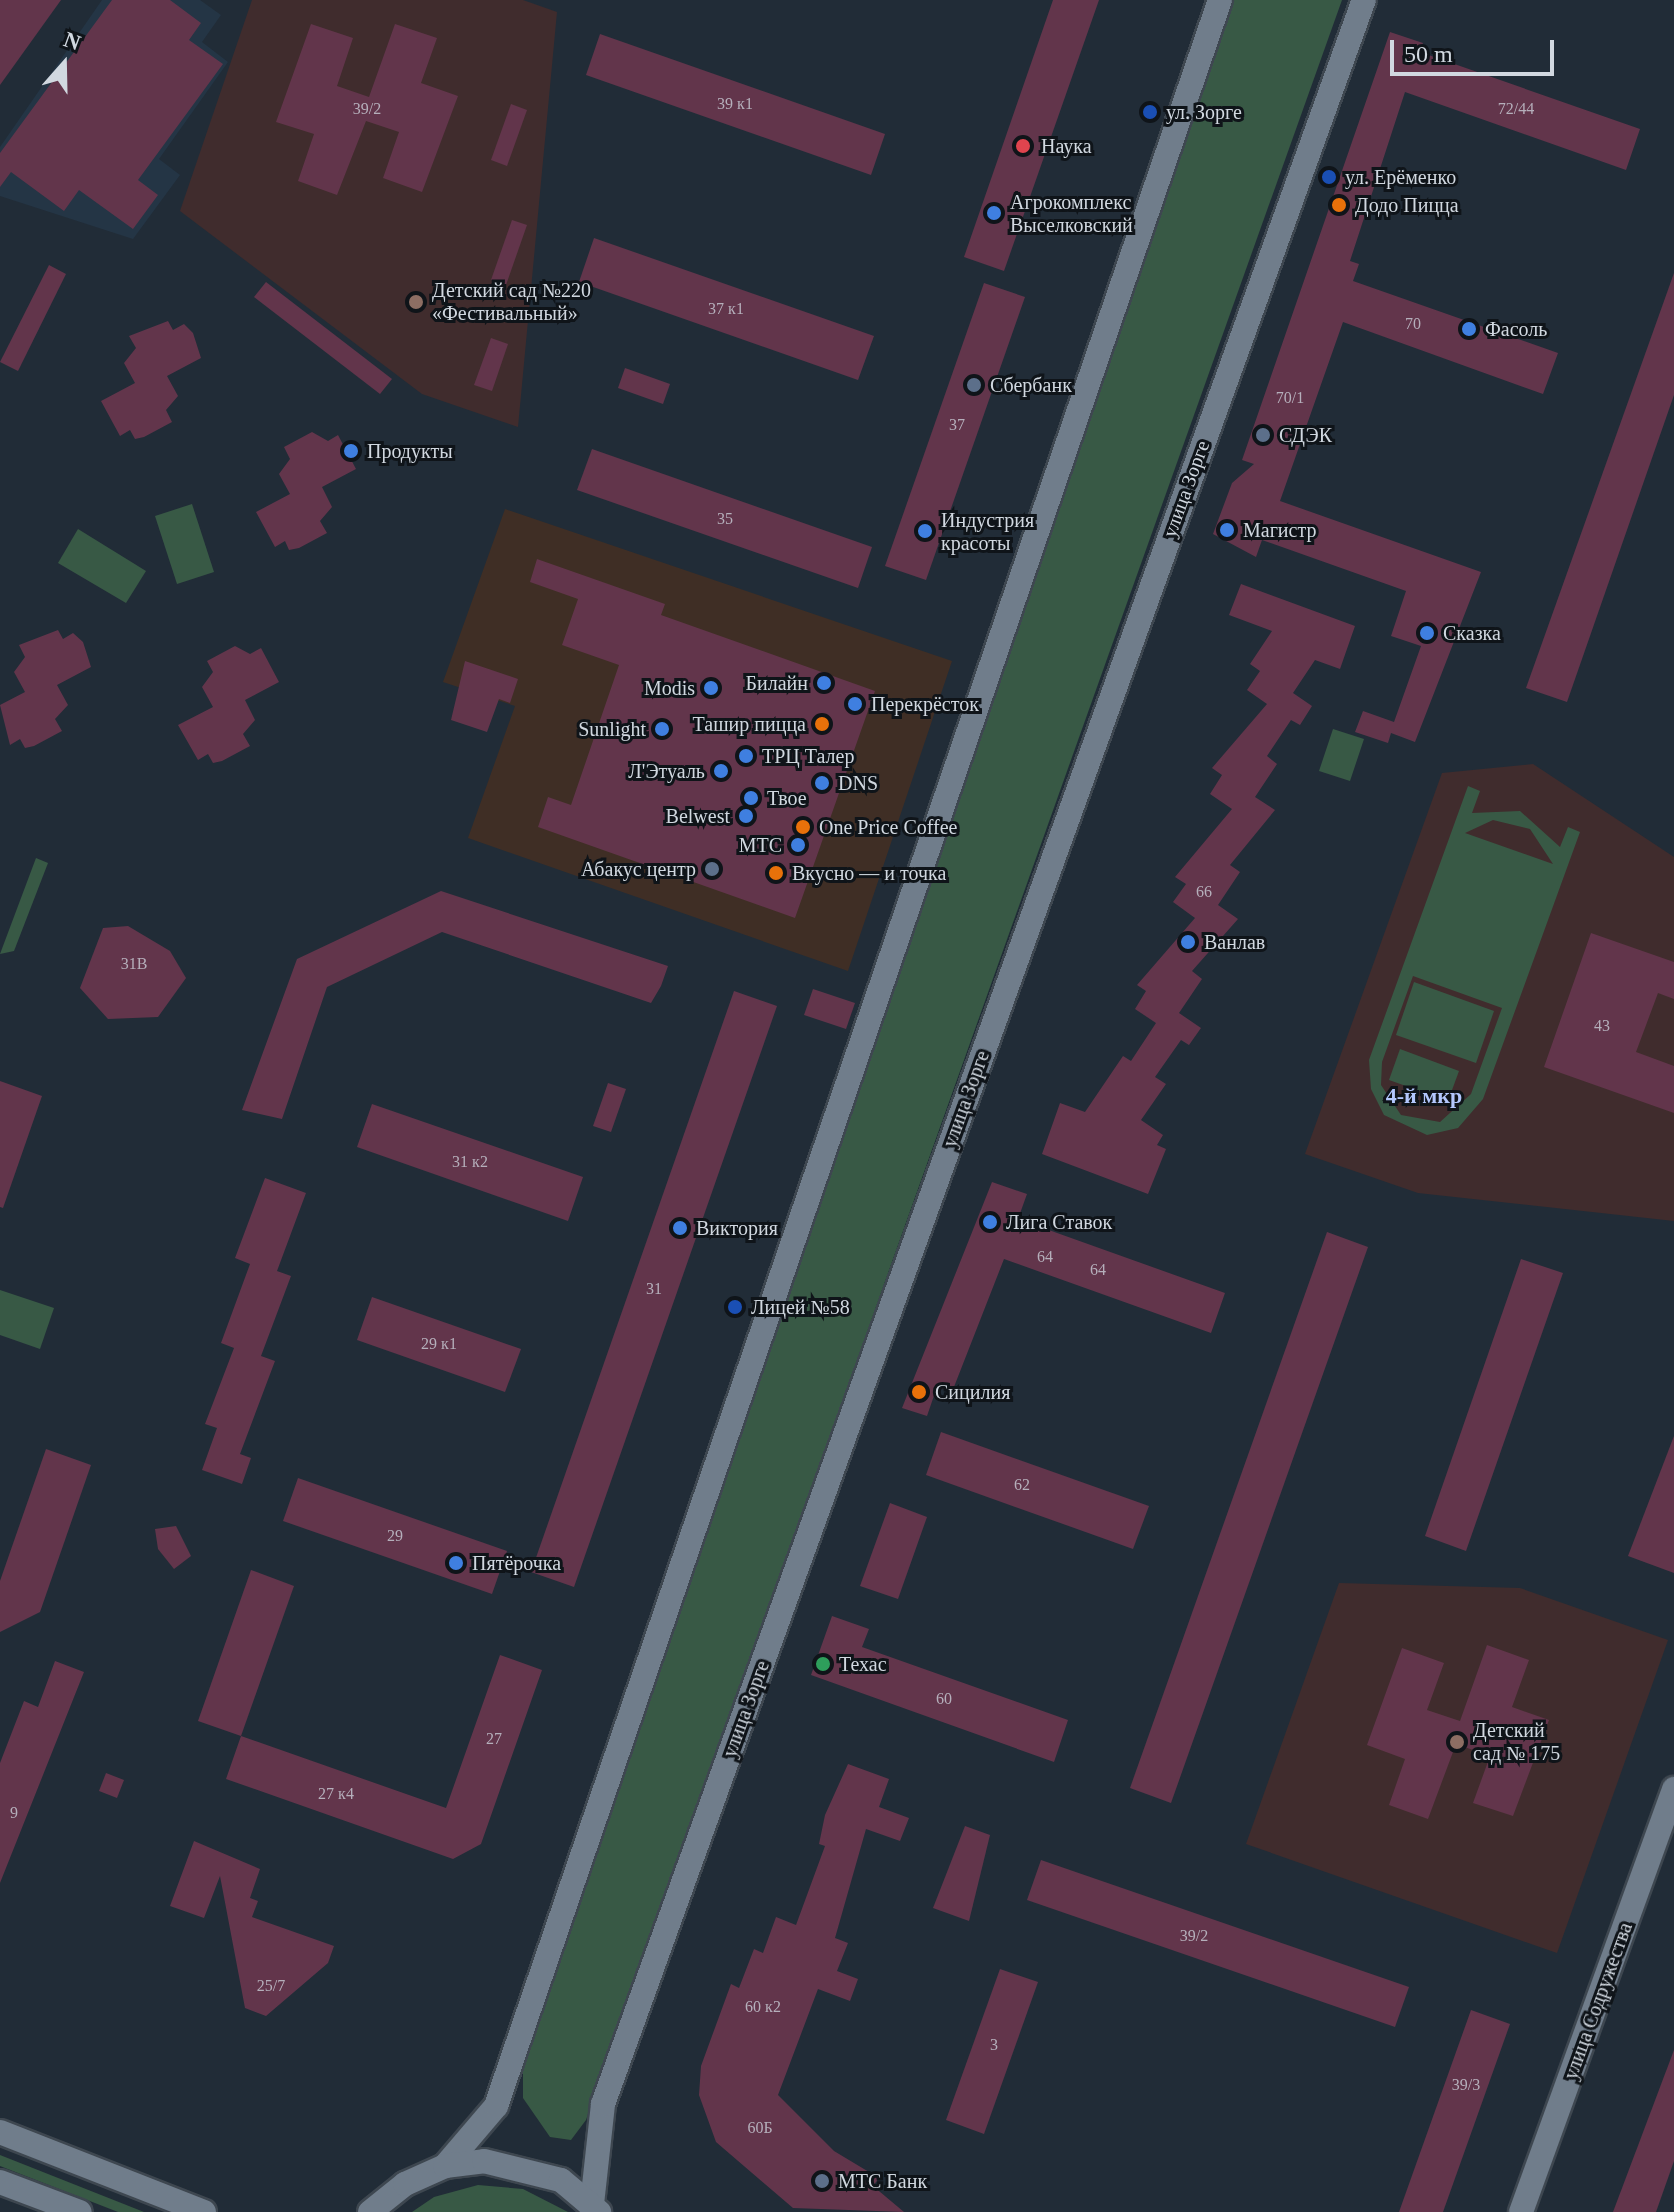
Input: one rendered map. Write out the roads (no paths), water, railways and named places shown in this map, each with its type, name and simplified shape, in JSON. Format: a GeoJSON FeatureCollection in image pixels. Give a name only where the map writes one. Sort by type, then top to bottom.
{"type":"FeatureCollection","features":[{"type":"Feature","properties":{"kind":"main road"},"geometry":{"type":"LineString","coordinates":[[445,2166],[496,2106],[1220,0]]}},
{"type":"Feature","properties":{"kind":"main road","name":"улица Зорге"},"geometry":{"type":"LineString","coordinates":[[596,2208],[603,2104],[1364,0]]}},
{"type":"Feature","properties":{"kind":"main road","name":"улица Содружества"},"geometry":{"type":"LineString","coordinates":[[1521,2212],[1674,1789]]}},
{"type":"Feature","properties":{"kind":"main road"},"geometry":{"type":"LineString","coordinates":[[0,2132],[204,2212]]}},
{"type":"Feature","properties":{"kind":"main road"},"geometry":{"type":"LineString","coordinates":[[370,2212],[405,2184],[445,2166],[524,2166],[596,2208]]}},
{"type":"Feature","properties":{"kind":"main road"},"geometry":{"type":"LineString","coordinates":[[0,2182],[80,2212]]}},
{"type":"Feature","properties":{"kind":"place","name":"ул. Зорге"},"geometry":{"type":"Point","coordinates":[1150,112]}},
{"type":"Feature","properties":{"kind":"place","name":"Наука"},"geometry":{"type":"Point","coordinates":[1023,146]}},
{"type":"Feature","properties":{"kind":"place","name":"ул. Ерёменко"},"geometry":{"type":"Point","coordinates":[1329,177]}},
{"type":"Feature","properties":{"kind":"place","name":"Додо Пицца"},"geometry":{"type":"Point","coordinates":[1339,205]}},
{"type":"Feature","properties":{"kind":"place","name":"Агрокомплекс Выселковский"},"geometry":{"type":"Point","coordinates":[994,213]}},
{"type":"Feature","properties":{"kind":"place","name":"Детский сад №220 «Фестивальный»"},"geometry":{"type":"Point","coordinates":[416,302]}},
{"type":"Feature","properties":{"kind":"place","name":"Фасоль"},"geometry":{"type":"Point","coordinates":[1469,329]}},
{"type":"Feature","properties":{"kind":"place","name":"Сбербанк"},"geometry":{"type":"Point","coordinates":[974,385]}},
{"type":"Feature","properties":{"kind":"place","name":"СДЭК"},"geometry":{"type":"Point","coordinates":[1263,435]}},
{"type":"Feature","properties":{"kind":"place","name":"Продукты"},"geometry":{"type":"Point","coordinates":[351,451]}},
{"type":"Feature","properties":{"kind":"place","name":"Магистр"},"geometry":{"type":"Point","coordinates":[1227,530]}},
{"type":"Feature","properties":{"kind":"place","name":"Индустрия красоты"},"geometry":{"type":"Point","coordinates":[925,531]}},
{"type":"Feature","properties":{"kind":"place","name":"Сказка"},"geometry":{"type":"Point","coordinates":[1427,633]}},
{"type":"Feature","properties":{"kind":"place","name":"Билайн"},"geometry":{"type":"Point","coordinates":[824,683]}},
{"type":"Feature","properties":{"kind":"place","name":"Modis"},"geometry":{"type":"Point","coordinates":[711,688]}},
{"type":"Feature","properties":{"kind":"place","name":"Перекрёсток"},"geometry":{"type":"Point","coordinates":[855,704]}},
{"type":"Feature","properties":{"kind":"place","name":"Ташир пицца"},"geometry":{"type":"Point","coordinates":[822,724]}},
{"type":"Feature","properties":{"kind":"place","name":"Sunlight"},"geometry":{"type":"Point","coordinates":[662,729]}},
{"type":"Feature","properties":{"kind":"place","name":"ТРЦ Талер"},"geometry":{"type":"Point","coordinates":[746,756]}},
{"type":"Feature","properties":{"kind":"place","name":"Л'Этуаль"},"geometry":{"type":"Point","coordinates":[721,771]}},
{"type":"Feature","properties":{"kind":"place","name":"DNS"},"geometry":{"type":"Point","coordinates":[822,783]}},
{"type":"Feature","properties":{"kind":"place","name":"Твое"},"geometry":{"type":"Point","coordinates":[751,798]}},
{"type":"Feature","properties":{"kind":"place","name":"Belwest"},"geometry":{"type":"Point","coordinates":[746,816]}},
{"type":"Feature","properties":{"kind":"place","name":"One Price Coffee"},"geometry":{"type":"Point","coordinates":[803,827]}},
{"type":"Feature","properties":{"kind":"place","name":"МТС"},"geometry":{"type":"Point","coordinates":[798,845]}},
{"type":"Feature","properties":{"kind":"place","name":"Абакус центр"},"geometry":{"type":"Point","coordinates":[712,869]}},
{"type":"Feature","properties":{"kind":"place","name":"Вкусно — и точка"},"geometry":{"type":"Point","coordinates":[776,873]}},
{"type":"Feature","properties":{"kind":"place","name":"Ванлав"},"geometry":{"type":"Point","coordinates":[1188,942]}},
{"type":"Feature","properties":{"kind":"place","name":"Лига Ставок"},"geometry":{"type":"Point","coordinates":[990,1222]}},
{"type":"Feature","properties":{"kind":"place","name":"Виктория"},"geometry":{"type":"Point","coordinates":[680,1228]}},
{"type":"Feature","properties":{"kind":"place","name":"Лицей №58"},"geometry":{"type":"Point","coordinates":[735,1307]}},
{"type":"Feature","properties":{"kind":"place","name":"Сицилия"},"geometry":{"type":"Point","coordinates":[919,1392]}},
{"type":"Feature","properties":{"kind":"place","name":"Пятёрочка"},"geometry":{"type":"Point","coordinates":[456,1563]}},
{"type":"Feature","properties":{"kind":"place","name":"Техас"},"geometry":{"type":"Point","coordinates":[823,1664]}},
{"type":"Feature","properties":{"kind":"place","name":"Детский сад № 175"},"geometry":{"type":"Point","coordinates":[1457,1742]}},
{"type":"Feature","properties":{"kind":"place","name":"МТС Банк"},"geometry":{"type":"Point","coordinates":[822,2181]}},
{"type":"Feature","properties":{"kind":"district","name":"4-й мкр"},"geometry":{"type":"Point","coordinates":[1424,1096]}}]}
